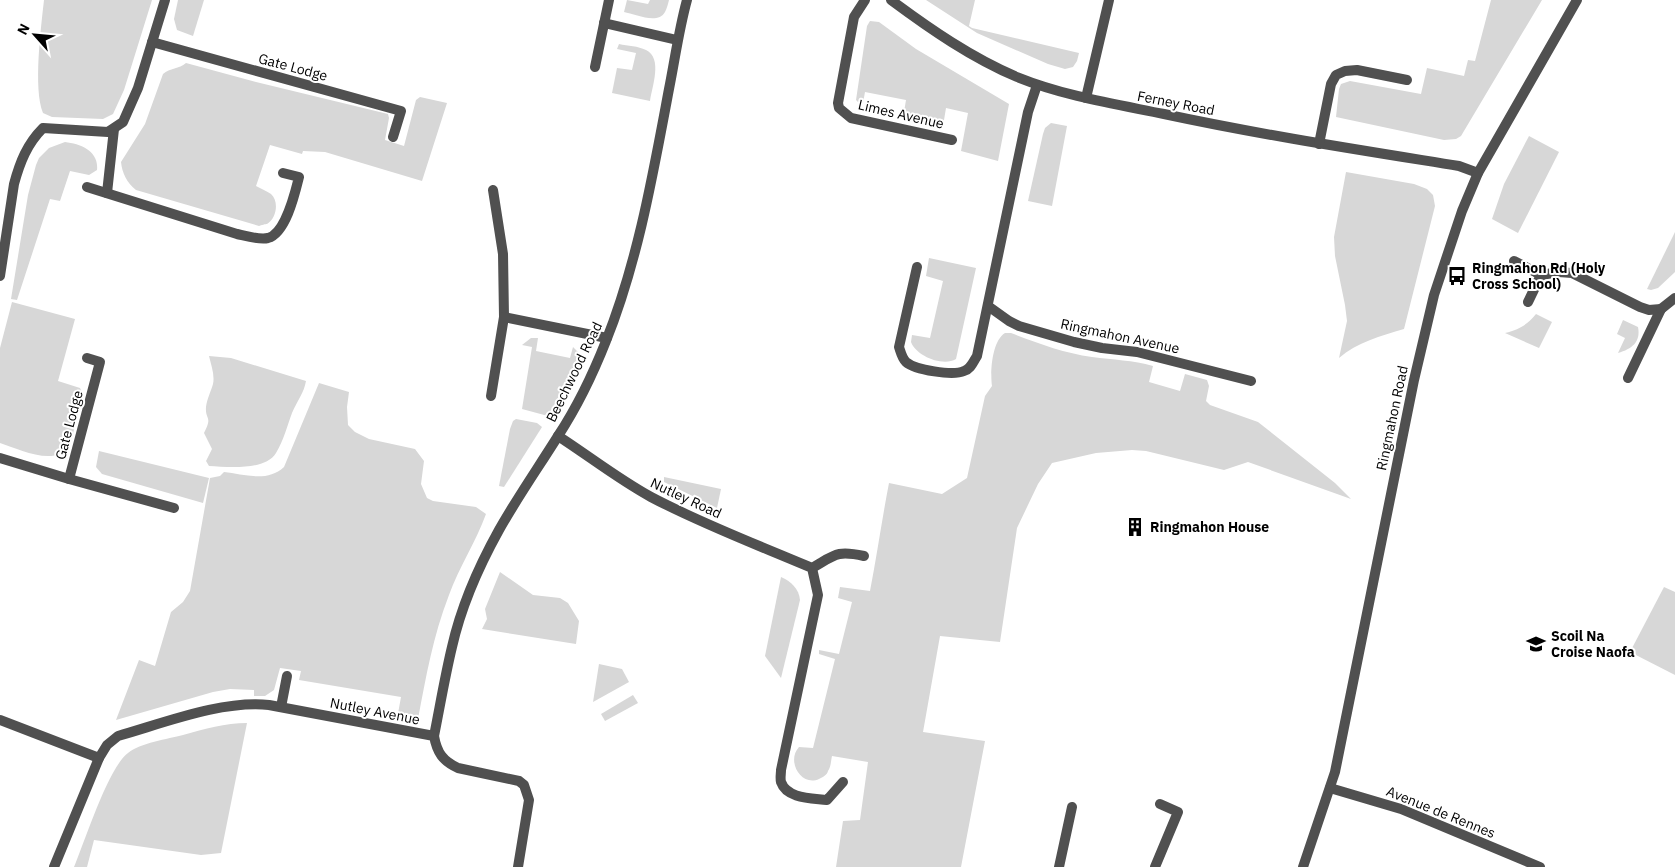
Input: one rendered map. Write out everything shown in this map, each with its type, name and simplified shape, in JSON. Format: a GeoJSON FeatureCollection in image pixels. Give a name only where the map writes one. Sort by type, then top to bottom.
{"type":"FeatureCollection","features":[{"type":"Feature","properties":{"kind":"street"},"geometry":{"type":"LineString","coordinates":[[0,276],[18,169],[33,138],[43,128],[108,132],[123,122],[130,109],[165,0]]}},
{"type":"Feature","properties":{"kind":"street"},"geometry":{"type":"LineString","coordinates":[[595,67],[609,0]]}},
{"type":"Feature","properties":{"kind":"street","name":"Beechwood Road"},"geometry":{"type":"LineString","coordinates":[[434,736],[452,645],[478,572],[499,531],[584,391],[607,338],[628,276],[645,209],[677,40],[687,0]]}},
{"type":"Feature","properties":{"kind":"street","name":"Limes Avenue"},"geometry":{"type":"LineString","coordinates":[[865,0],[854,17],[838,103],[839,108],[851,118],[952,140]]}},
{"type":"Feature","properties":{"kind":"street","name":"Ferney Road"},"geometry":{"type":"LineString","coordinates":[[891,0],[943,37],[968,52],[995,67],[1037,85],[1086,98],[1249,132],[1459,166],[1478,173]]}},
{"type":"Feature","properties":{"kind":"street"},"geometry":{"type":"LineString","coordinates":[[1086,98],[1109,0]]}},
{"type":"Feature","properties":{"kind":"street","name":"Ringmahon Road"},"geometry":{"type":"LineString","coordinates":[[1303,867],[1330,788],[1424,333],[1449,251],[1478,173],[1577,0]]}},
{"type":"Feature","properties":{"kind":"street"},"geometry":{"type":"LineString","coordinates":[[604,23],[677,40]]}},
{"type":"Feature","properties":{"kind":"street","name":"Gate Lodge"},"geometry":{"type":"LineString","coordinates":[[152,42],[400,111],[393,137]]}},
{"type":"Feature","properties":{"kind":"street"},"geometry":{"type":"LineString","coordinates":[[1319,144],[1331,84],[1336,75],[1345,71],[1357,70],[1408,80]]}},
{"type":"Feature","properties":{"kind":"street"},"geometry":{"type":"LineString","coordinates":[[917,267],[899,348],[901,354],[907,363],[912,366],[958,374],[966,371],[972,366],[977,356],[1028,112],[1037,85]]}},
{"type":"Feature","properties":{"kind":"street"},"geometry":{"type":"LineString","coordinates":[[107,193],[114,129]]}},
{"type":"Feature","properties":{"kind":"street"},"geometry":{"type":"LineString","coordinates":[[86,187],[237,234],[269,238],[276,234],[290,210],[299,177],[283,173]]}},
{"type":"Feature","properties":{"kind":"street"},"geometry":{"type":"LineString","coordinates":[[491,396],[504,317],[503,254],[493,190]]}},
{"type":"Feature","properties":{"kind":"street"},"geometry":{"type":"LineString","coordinates":[[1514,261],[1541,275],[1559,272],[1572,273],[1640,307],[1649,310],[1661,309]]}},
{"type":"Feature","properties":{"kind":"street"},"geometry":{"type":"LineString","coordinates":[[1528,302],[1541,275]]}},
{"type":"Feature","properties":{"kind":"street"},"geometry":{"type":"LineString","coordinates":[[1628,378],[1661,309],[1675,298]]}},
{"type":"Feature","properties":{"kind":"street","name":"Ringmahon Avenue"},"geometry":{"type":"LineString","coordinates":[[988,306],[1019,326],[1065,340],[1102,348],[1137,352],[1251,381]]}},
{"type":"Feature","properties":{"kind":"street"},"geometry":{"type":"LineString","coordinates":[[504,317],[607,338]]}},
{"type":"Feature","properties":{"kind":"street","name":"Gate Lodge"},"geometry":{"type":"LineString","coordinates":[[70,479],[100,362],[87,358]]}},
{"type":"Feature","properties":{"kind":"street","name":"Nutley Road"},"geometry":{"type":"LineString","coordinates":[[558,436],[631,485],[656,499],[735,536],[812,568]]}},
{"type":"Feature","properties":{"kind":"street","name":"Gate Lodge"},"geometry":{"type":"LineString","coordinates":[[0,458],[174,508]]}},
{"type":"Feature","properties":{"kind":"street"},"geometry":{"type":"LineString","coordinates":[[843,782],[827,800],[790,793],[781,780],[780,770],[818,595],[812,568],[834,554],[847,552],[864,556]]}},
{"type":"Feature","properties":{"kind":"street"},"geometry":{"type":"LineString","coordinates":[[281,707],[287,676]]}},
{"type":"Feature","properties":{"kind":"street","name":"Nutley Avenue"},"geometry":{"type":"LineString","coordinates":[[54,867],[99,758],[107,745],[118,736],[199,713],[237,705],[260,704],[434,736],[439,753],[444,760],[458,768],[513,778],[524,785],[529,800],[518,867]]}},
{"type":"Feature","properties":{"kind":"street"},"geometry":{"type":"LineString","coordinates":[[0,720],[99,758]]}},
{"type":"Feature","properties":{"kind":"street","name":"Avenue de Rennes"},"geometry":{"type":"LineString","coordinates":[[1330,788],[1401,809],[1540,867]]}},
{"type":"Feature","properties":{"kind":"street"},"geometry":{"type":"LineString","coordinates":[[1155,867],[1178,812],[1160,804]]}},
{"type":"Feature","properties":{"kind":"street"},"geometry":{"type":"LineString","coordinates":[[1059,867],[1072,807]]}},
{"type":"Feature","properties":{"kind":"shaded area"},"geometry":{"type":"Polygon","coordinates":[[[44,0],[152,0],[124,90],[113,114],[103,119],[52,117],[43,113],[40,102],[38,74],[44,0]]]}},
{"type":"Feature","properties":{"kind":"shaded area"},"geometry":{"type":"Polygon","coordinates":[[[178,0],[204,0],[193,36],[177,30],[174,19],[178,0]]]}},
{"type":"Feature","properties":{"kind":"shaded area"},"geometry":{"type":"Polygon","coordinates":[[[627,0],[648,4],[650,0],[669,0],[662,16],[652,18],[624,12],[627,0]]]}},
{"type":"Feature","properties":{"kind":"shaded area"},"geometry":{"type":"Polygon","coordinates":[[[926,0],[975,0],[969,26],[972,28],[1079,53],[1077,61],[1073,67],[1065,69],[1048,64],[977,33],[926,0]]]}},
{"type":"Feature","properties":{"kind":"shaded area"},"geometry":{"type":"Polygon","coordinates":[[[1491,0],[1542,0],[1461,136],[1456,139],[1444,140],[1336,117],[1339,89],[1341,84],[1350,81],[1421,94],[1427,68],[1464,76],[1468,60],[1475,61],[1491,0]]]}},
{"type":"Feature","properties":{"kind":"shaded area"},"geometry":{"type":"Polygon","coordinates":[[[870,21],[879,22],[916,49],[1009,104],[998,161],[961,151],[968,113],[946,108],[943,126],[903,118],[906,100],[865,92],[863,103],[856,100],[867,26],[870,21]]]}},
{"type":"Feature","properties":{"kind":"shaded area"},"geometry":{"type":"Polygon","coordinates":[[[619,44],[646,50],[654,59],[655,73],[650,101],[612,93],[617,68],[632,70],[636,53],[617,49],[619,44]]]}},
{"type":"Feature","properties":{"kind":"shaded area"},"geometry":{"type":"Polygon","coordinates":[[[186,63],[388,114],[385,140],[404,146],[416,100],[420,97],[447,103],[422,181],[325,152],[303,151],[302,154],[270,145],[256,186],[274,197],[276,209],[273,218],[267,224],[259,226],[136,190],[122,170],[121,162],[145,124],[163,74],[186,63]]]}},
{"type":"Feature","properties":{"kind":"shaded area"},"geometry":{"type":"Polygon","coordinates":[[[1051,123],[1067,126],[1052,206],[1028,201],[1043,134],[1045,128],[1051,123]]]}},
{"type":"Feature","properties":{"kind":"shaded area"},"geometry":{"type":"Polygon","coordinates":[[[1529,136],[1559,152],[1518,233],[1492,219],[1504,184],[1529,136]]]}},
{"type":"Feature","properties":{"kind":"shaded area"},"geometry":{"type":"Polygon","coordinates":[[[65,142],[83,147],[92,153],[97,163],[97,170],[89,175],[70,171],[60,201],[50,199],[17,300],[11,299],[28,195],[36,165],[39,158],[49,148],[65,142]]]}},
{"type":"Feature","properties":{"kind":"shaded area"},"geometry":{"type":"Polygon","coordinates":[[[1346,172],[1414,184],[1427,189],[1433,195],[1435,206],[1404,329],[1361,344],[1339,358],[1347,321],[1335,256],[1334,237],[1346,172]]]}},
{"type":"Feature","properties":{"kind":"shaded area"},"geometry":{"type":"Polygon","coordinates":[[[1675,232],[1675,272],[1658,288],[1647,289],[1675,232]]]}},
{"type":"Feature","properties":{"kind":"shaded area"},"geometry":{"type":"Polygon","coordinates":[[[929,258],[976,268],[956,359],[951,361],[944,362],[930,359],[918,352],[911,342],[912,335],[930,338],[943,281],[926,276],[929,258]]]}},
{"type":"Feature","properties":{"kind":"shaded area"},"geometry":{"type":"Polygon","coordinates":[[[12,302],[75,319],[58,381],[80,388],[83,395],[70,445],[64,452],[56,455],[37,455],[0,443],[0,348],[12,302]]]}},
{"type":"Feature","properties":{"kind":"shaded area"},"geometry":{"type":"Polygon","coordinates":[[[1536,314],[1552,322],[1539,348],[1505,333],[1523,326],[1536,314]]]}},
{"type":"Feature","properties":{"kind":"shaded area"},"geometry":{"type":"Polygon","coordinates":[[[1623,320],[1638,327],[1639,332],[1637,341],[1631,347],[1618,353],[1625,338],[1617,334],[1623,320]]]}},
{"type":"Feature","properties":{"kind":"shaded area"},"geometry":{"type":"Polygon","coordinates":[[[1005,333],[1011,333],[1071,353],[1138,362],[1153,366],[1149,382],[1180,391],[1185,374],[1207,380],[1209,386],[1206,401],[1210,405],[1258,422],[1335,483],[1351,499],[1248,462],[1224,470],[1146,451],[1132,450],[1096,453],[1052,463],[1038,484],[1017,528],[1000,642],[940,636],[923,732],[985,741],[961,867],[836,867],[843,821],[860,820],[868,762],[832,756],[827,774],[819,779],[812,780],[801,776],[797,771],[794,759],[799,747],[813,748],[835,659],[819,654],[819,650],[839,654],[852,602],[838,598],[840,587],[870,591],[889,483],[942,494],[967,478],[985,396],[992,386],[991,373],[995,350],[997,343],[1005,333]]]}},
{"type":"Feature","properties":{"kind":"shaded area"},"geometry":{"type":"Polygon","coordinates":[[[531,338],[538,338],[536,351],[570,358],[573,347],[579,353],[574,369],[548,416],[522,409],[532,347],[522,345],[531,338]]]}},
{"type":"Feature","properties":{"kind":"shaded area"},"geometry":{"type":"Polygon","coordinates":[[[209,356],[231,358],[306,381],[279,448],[271,459],[264,463],[246,467],[226,467],[209,466],[206,461],[212,449],[204,433],[208,421],[207,404],[213,384],[209,356]]]}},
{"type":"Feature","properties":{"kind":"shaded area"},"geometry":{"type":"Polygon","coordinates":[[[319,383],[349,392],[347,407],[348,425],[355,432],[369,439],[415,449],[424,461],[421,484],[427,498],[433,501],[476,507],[486,514],[443,610],[418,719],[411,721],[397,719],[401,697],[299,680],[301,671],[280,668],[274,690],[265,696],[254,696],[254,690],[230,689],[213,692],[116,720],[139,660],[155,666],[171,612],[183,602],[190,591],[210,478],[220,476],[224,472],[247,476],[270,475],[284,467],[319,383]]]}},
{"type":"Feature","properties":{"kind":"shaded area"},"geometry":{"type":"Polygon","coordinates":[[[516,419],[537,423],[542,427],[504,487],[499,486],[510,429],[513,421],[516,419]]]}},
{"type":"Feature","properties":{"kind":"shaded area"},"geometry":{"type":"Polygon","coordinates":[[[99,451],[209,478],[203,503],[102,474],[96,467],[99,451]]]}},
{"type":"Feature","properties":{"kind":"shaded area"},"geometry":{"type":"Polygon","coordinates":[[[664,477],[721,489],[717,508],[664,482],[664,477]]]}},
{"type":"Feature","properties":{"kind":"shaded area"},"geometry":{"type":"Polygon","coordinates":[[[500,572],[533,595],[560,598],[568,603],[579,621],[576,644],[482,629],[487,619],[485,609],[500,572]]]}},
{"type":"Feature","properties":{"kind":"shaded area"},"geometry":{"type":"Polygon","coordinates":[[[781,577],[794,586],[800,600],[781,678],[765,656],[781,577]]]}},
{"type":"Feature","properties":{"kind":"shaded area"},"geometry":{"type":"Polygon","coordinates":[[[1664,587],[1675,592],[1675,675],[1630,652],[1664,587]]]}},
{"type":"Feature","properties":{"kind":"shaded area"},"geometry":{"type":"Polygon","coordinates":[[[599,664],[622,669],[629,682],[593,702],[599,664]]]}},
{"type":"Feature","properties":{"kind":"shaded area"},"geometry":{"type":"Polygon","coordinates":[[[633,695],[638,703],[605,721],[601,714],[633,695]]]}},
{"type":"Feature","properties":{"kind":"shaded area"},"geometry":{"type":"Polygon","coordinates":[[[247,723],[221,853],[201,855],[94,840],[87,867],[74,867],[105,789],[120,761],[128,753],[154,742],[215,727],[247,723]]]}},
{"type":"Feature","properties":{"kind":"place","name":"Ringmahon Rd (Holy Cross School)"},"geometry":{"type":"Point","coordinates":[1457,276]}},
{"type":"Feature","properties":{"kind":"place","name":"Ringmahon House"},"geometry":{"type":"Point","coordinates":[1135,527]}},
{"type":"Feature","properties":{"kind":"place","name":"Scoil Na Croise Naofa"},"geometry":{"type":"Point","coordinates":[1536,644]}}]}
